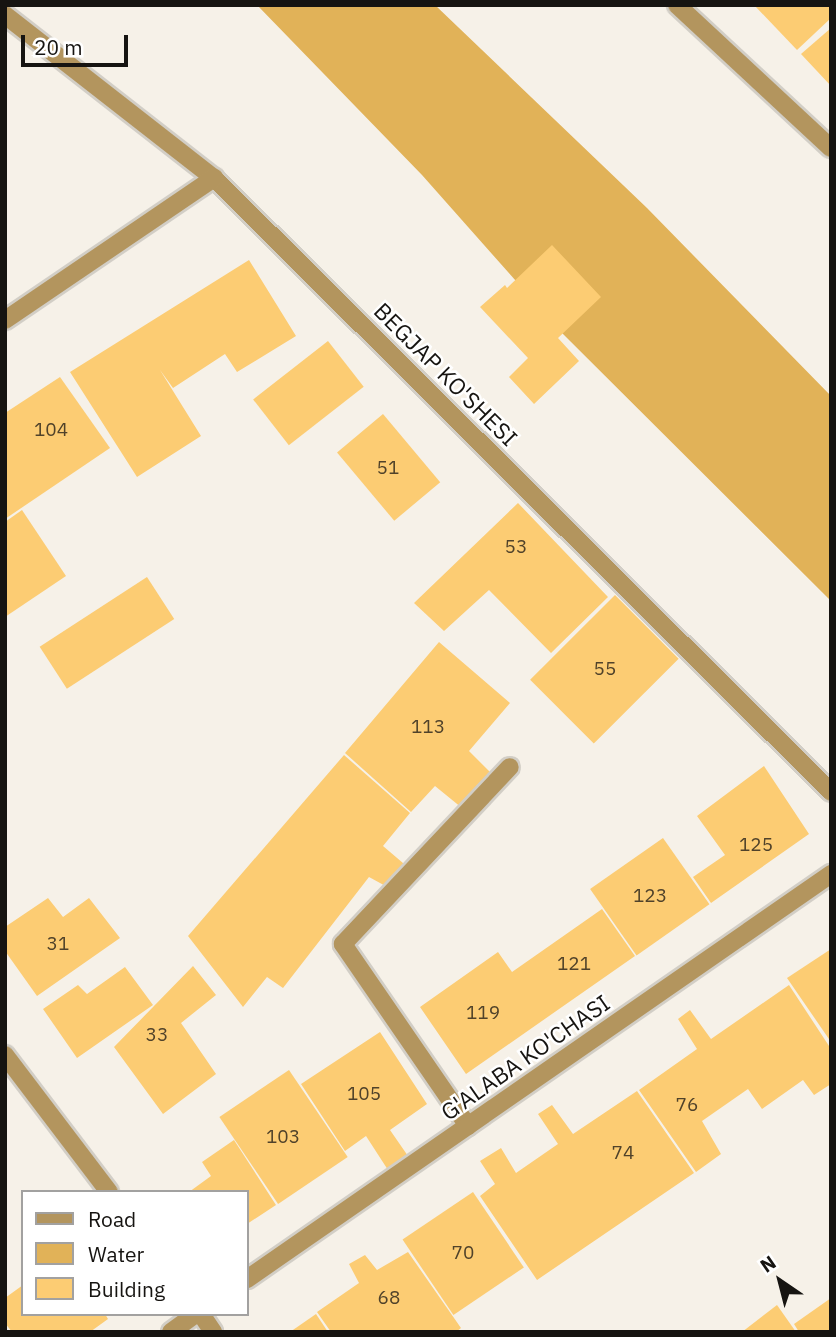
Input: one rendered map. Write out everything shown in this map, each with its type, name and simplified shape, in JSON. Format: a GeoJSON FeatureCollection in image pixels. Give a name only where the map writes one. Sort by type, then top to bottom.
{"type":"FeatureCollection","features":[{"type":"Feature","properties":{"kind":"street"},"geometry":{"type":"LineString","coordinates":[[677,5],[831,148]]}},
{"type":"Feature","properties":{"kind":"street","name":"BEGJAP KO'SHESI"},"geometry":{"type":"LineString","coordinates":[[5,15],[214,178],[831,792]]}},
{"type":"Feature","properties":{"kind":"street"},"geometry":{"type":"LineString","coordinates":[[5,320],[214,178]]}},
{"type":"Feature","properties":{"kind":"street"},"geometry":{"type":"LineString","coordinates":[[468,1126],[343,944],[510,767]]}},
{"type":"Feature","properties":{"kind":"street","name":"G'ALABA KO'CHASI"},"geometry":{"type":"LineString","coordinates":[[248,1278],[831,874]]}},
{"type":"Feature","properties":{"kind":"street"},"geometry":{"type":"LineString","coordinates":[[5,1055],[107,1190]]}},
{"type":"Feature","properties":{"kind":"street"},"geometry":{"type":"LineString","coordinates":[[171,1332],[195,1316]]}},
{"type":"Feature","properties":{"kind":"street"},"geometry":{"type":"LineString","coordinates":[[200,1316],[213,1332]]}},
{"type":"Feature","properties":{"kind":"water"},"geometry":{"type":"Polygon","coordinates":[[[257,5],[435,5],[647,208],[831,396],[831,601],[562,333],[422,175],[257,5]]]}},
{"type":"Feature","properties":{"kind":"building"},"geometry":{"type":"Polygon","coordinates":[[[754,5],[831,5],[831,18],[797,50],[754,5]]]}},
{"type":"Feature","properties":{"kind":"building"},"geometry":{"type":"Polygon","coordinates":[[[831,28],[831,86],[801,54],[831,28]]]}},
{"type":"Feature","properties":{"kind":"building"},"geometry":{"type":"Polygon","coordinates":[[[552,245],[601,297],[558,338],[579,361],[534,404],[509,377],[528,358],[480,307],[505,285],[507,288],[552,245]]]}},
{"type":"Feature","properties":{"kind":"building"},"geometry":{"type":"Polygon","coordinates":[[[249,260],[296,336],[237,372],[225,354],[173,388],[160,370],[201,436],[137,477],[70,372],[249,260]]]}},
{"type":"Feature","properties":{"kind":"building"},"geometry":{"type":"Polygon","coordinates":[[[328,341],[364,387],[289,445],[253,399],[328,341]]]}},
{"type":"Feature","properties":{"kind":"building"},"geometry":{"type":"Polygon","coordinates":[[[60,377],[110,448],[5,519],[5,413],[60,377]]]}},
{"type":"Feature","properties":{"kind":"building"},"geometry":{"type":"Polygon","coordinates":[[[383,414],[440,482],[394,521],[337,453],[383,414]]]}},
{"type":"Feature","properties":{"kind":"building"},"geometry":{"type":"Polygon","coordinates":[[[518,503],[608,597],[551,653],[489,590],[444,631],[414,603],[518,503]]]}},
{"type":"Feature","properties":{"kind":"building"},"geometry":{"type":"Polygon","coordinates":[[[22,510],[66,576],[5,617],[5,522],[22,510]]]}},
{"type":"Feature","properties":{"kind":"building"},"geometry":{"type":"Polygon","coordinates":[[[147,577],[174,619],[67,689],[40,647],[147,577]]]}},
{"type":"Feature","properties":{"kind":"building"},"geometry":{"type":"Polygon","coordinates":[[[615,595],[679,659],[594,743],[530,680],[615,595]]]}},
{"type":"Feature","properties":{"kind":"building"},"geometry":{"type":"Polygon","coordinates":[[[439,642],[510,703],[469,751],[492,774],[462,808],[435,786],[411,812],[345,753],[439,642]]]}},
{"type":"Feature","properties":{"kind":"building"},"geometry":{"type":"Polygon","coordinates":[[[344,755],[410,813],[383,846],[410,869],[391,889],[369,877],[283,988],[267,977],[243,1007],[188,936],[344,755]]]}},
{"type":"Feature","properties":{"kind":"building"},"geometry":{"type":"Polygon","coordinates":[[[764,766],[809,834],[711,903],[693,877],[725,855],[697,816],[764,766]]]}},
{"type":"Feature","properties":{"kind":"building"},"geometry":{"type":"Polygon","coordinates":[[[663,838],[709,904],[637,955],[590,889],[663,838]]]}},
{"type":"Feature","properties":{"kind":"building"},"geometry":{"type":"Polygon","coordinates":[[[48,898],[63,917],[89,898],[120,938],[37,996],[5,951],[5,927],[48,898]]]}},
{"type":"Feature","properties":{"kind":"building"},"geometry":{"type":"Polygon","coordinates":[[[602,909],[635,956],[466,1074],[420,1007],[498,952],[512,972],[602,909]]]}},
{"type":"Feature","properties":{"kind":"building"},"geometry":{"type":"Polygon","coordinates":[[[831,949],[831,1042],[787,978],[831,949]]]}},
{"type":"Feature","properties":{"kind":"building"},"geometry":{"type":"Polygon","coordinates":[[[193,966],[216,995],[181,1023],[216,1074],[163,1114],[114,1047],[193,966]]]}},
{"type":"Feature","properties":{"kind":"building"},"geometry":{"type":"Polygon","coordinates":[[[125,967],[153,1005],[77,1058],[43,1009],[78,985],[87,994],[125,967]]]}},
{"type":"Feature","properties":{"kind":"building"},"geometry":{"type":"Polygon","coordinates":[[[789,985],[831,1049],[831,1084],[814,1095],[803,1080],[762,1109],[748,1089],[702,1121],[721,1154],[696,1172],[639,1090],[697,1049],[678,1019],[690,1010],[711,1039],[789,985]]]}},
{"type":"Feature","properties":{"kind":"building"},"geometry":{"type":"Polygon","coordinates":[[[380,1032],[427,1104],[390,1130],[408,1156],[388,1170],[366,1136],[345,1151],[301,1084],[380,1032]]]}},
{"type":"Feature","properties":{"kind":"building"},"geometry":{"type":"Polygon","coordinates":[[[289,1070],[348,1157],[278,1204],[219,1117],[289,1070]]]}},
{"type":"Feature","properties":{"kind":"building"},"geometry":{"type":"Polygon","coordinates":[[[637,1091],[694,1173],[537,1280],[480,1196],[495,1184],[480,1161],[501,1148],[516,1173],[558,1144],[538,1114],[552,1105],[573,1134],[637,1091]]]}},
{"type":"Feature","properties":{"kind":"building"},"geometry":{"type":"Polygon","coordinates":[[[234,1140],[276,1205],[248,1223],[248,1190],[192,1190],[211,1176],[202,1162],[234,1140]]]}},
{"type":"Feature","properties":{"kind":"building"},"geometry":{"type":"Polygon","coordinates":[[[473,1192],[524,1267],[453,1315],[403,1240],[473,1192]]]}},
{"type":"Feature","properties":{"kind":"building"},"geometry":{"type":"Polygon","coordinates":[[[408,1252],[461,1328],[456,1332],[331,1332],[317,1312],[359,1283],[349,1264],[365,1255],[377,1270],[408,1252]]]}},
{"type":"Feature","properties":{"kind":"building"},"geometry":{"type":"Polygon","coordinates":[[[21,1286],[21,1316],[106,1316],[108,1319],[90,1332],[12,1332],[5,1323],[5,1298],[21,1286]]]}},
{"type":"Feature","properties":{"kind":"building"},"geometry":{"type":"Polygon","coordinates":[[[831,1298],[831,1332],[799,1332],[794,1324],[831,1298]]]}},
{"type":"Feature","properties":{"kind":"building"},"geometry":{"type":"Polygon","coordinates":[[[777,1305],[796,1332],[742,1332],[777,1305]]]}},
{"type":"Feature","properties":{"kind":"building"},"geometry":{"type":"Polygon","coordinates":[[[316,1314],[328,1332],[290,1332],[316,1314]]]}}]}
